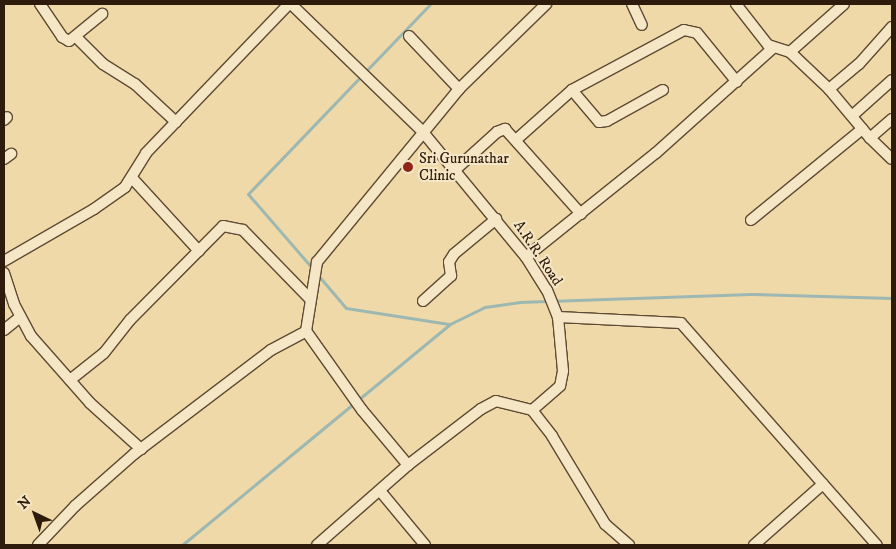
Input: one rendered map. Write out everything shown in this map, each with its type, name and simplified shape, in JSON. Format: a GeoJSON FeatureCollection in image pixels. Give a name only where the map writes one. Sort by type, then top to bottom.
{"type":"FeatureCollection","features":[{"type":"Feature","properties":{"kind":"street"},"geometry":{"type":"LineString","coordinates":[[40,4],[66,40],[76,37],[102,14]]}},
{"type":"Feature","properties":{"kind":"street"},"geometry":{"type":"LineString","coordinates":[[4,261],[94,209],[132,178],[138,164],[176,122],[290,4]]}},
{"type":"Feature","properties":{"kind":"street","name":"A.R.R. Road"},"geometry":{"type":"LineString","coordinates":[[290,4],[356,65],[422,131],[526,257],[547,290],[557,314],[563,371],[560,386],[532,410]]}},
{"type":"Feature","properties":{"kind":"street"},"geometry":{"type":"LineString","coordinates":[[408,464],[362,410],[306,331],[312,281],[317,262],[422,131],[459,89],[546,4]]}},
{"type":"Feature","properties":{"kind":"street"},"geometry":{"type":"LineString","coordinates":[[632,4],[642,24]]}},
{"type":"Feature","properties":{"kind":"street"},"geometry":{"type":"LineString","coordinates":[[736,4],[773,48],[790,52],[829,88],[853,115],[862,129],[892,159]]}},
{"type":"Feature","properties":{"kind":"street"},"geometry":{"type":"LineString","coordinates":[[790,52],[838,5]]}},
{"type":"Feature","properties":{"kind":"street"},"geometry":{"type":"LineString","coordinates":[[829,88],[859,64],[892,27]]}},
{"type":"Feature","properties":{"kind":"street"},"geometry":{"type":"LineString","coordinates":[[517,139],[572,90],[689,28],[697,33],[737,82]]}},
{"type":"Feature","properties":{"kind":"street"},"geometry":{"type":"LineString","coordinates":[[409,36],[459,89]]}},
{"type":"Feature","properties":{"kind":"street"},"geometry":{"type":"LineString","coordinates":[[76,37],[103,64],[135,84],[176,122]]}},
{"type":"Feature","properties":{"kind":"street"},"geometry":{"type":"LineString","coordinates":[[526,257],[581,214],[737,82],[773,48]]}},
{"type":"Feature","properties":{"kind":"street"},"geometry":{"type":"LineString","coordinates":[[853,115],[892,80]]}},
{"type":"Feature","properties":{"kind":"street"},"geometry":{"type":"LineString","coordinates":[[572,90],[599,122],[607,121],[663,90]]}},
{"type":"Feature","properties":{"kind":"street"},"geometry":{"type":"LineString","coordinates":[[870,138],[892,118]]}},
{"type":"Feature","properties":{"kind":"street"},"geometry":{"type":"LineString","coordinates":[[751,220],[862,129]]}},
{"type":"Feature","properties":{"kind":"street"},"geometry":{"type":"LineString","coordinates":[[455,170],[501,130],[508,131],[581,214]]}},
{"type":"Feature","properties":{"kind":"street"},"geometry":{"type":"LineString","coordinates":[[132,178],[199,251]]}},
{"type":"Feature","properties":{"kind":"street"},"geometry":{"type":"LineString","coordinates":[[423,301],[451,276],[450,258],[496,219]]}},
{"type":"Feature","properties":{"kind":"street"},"geometry":{"type":"LineString","coordinates":[[70,380],[104,354],[130,320],[223,226],[243,230],[310,299]]}},
{"type":"Feature","properties":{"kind":"street"},"geometry":{"type":"LineString","coordinates":[[4,273],[20,317],[31,336],[70,380],[141,449]]}},
{"type":"Feature","properties":{"kind":"street"},"geometry":{"type":"LineString","coordinates":[[557,314],[674,320],[681,323],[874,542],[862,545]]}},
{"type":"Feature","properties":{"kind":"street"},"geometry":{"type":"LineString","coordinates":[[4,330],[20,317]]}},
{"type":"Feature","properties":{"kind":"street"},"geometry":{"type":"LineString","coordinates":[[38,545],[75,506],[141,449],[271,350],[306,331]]}},
{"type":"Feature","properties":{"kind":"street"},"geometry":{"type":"LineString","coordinates":[[317,545],[381,492],[408,464],[488,404],[506,402],[532,410],[552,436],[605,524],[629,545]]}},
{"type":"Feature","properties":{"kind":"street"},"geometry":{"type":"LineString","coordinates":[[754,545],[823,484]]}},
{"type":"Feature","properties":{"kind":"street"},"geometry":{"type":"LineString","coordinates":[[381,492],[425,545]]}},
{"type":"Feature","properties":{"kind":"waterway"},"geometry":{"type":"LineString","coordinates":[[313,269],[248,194],[430,4]]}},
{"type":"Feature","properties":{"kind":"waterway"},"geometry":{"type":"LineString","coordinates":[[317,274],[346,308],[449,324]]}},
{"type":"Feature","properties":{"kind":"waterway"},"geometry":{"type":"LineString","coordinates":[[182,545],[450,324],[485,307],[519,302],[751,294],[892,298]]}},
{"type":"Feature","properties":{"kind":"place","name":"Sri Gurunathar Clinic"},"geometry":{"type":"Point","coordinates":[408,167]}}]}
